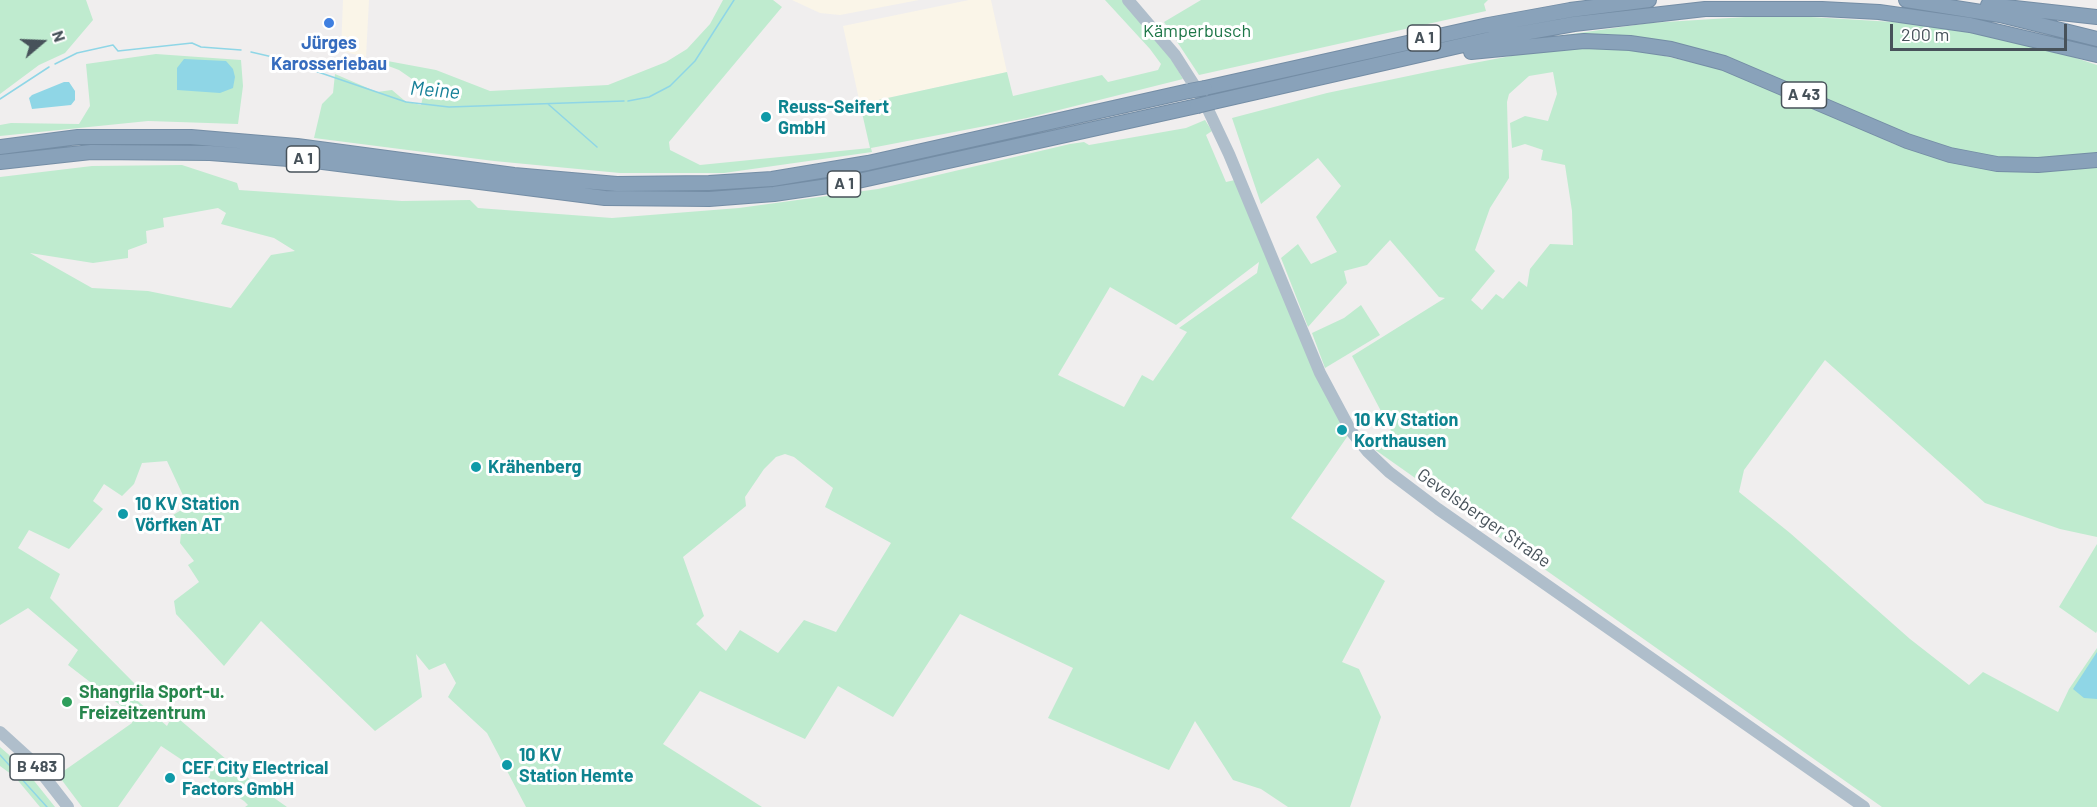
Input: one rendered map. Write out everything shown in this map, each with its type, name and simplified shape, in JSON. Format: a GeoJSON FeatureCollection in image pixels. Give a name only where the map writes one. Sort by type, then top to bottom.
{"type":"FeatureCollection","features":[{"type":"Feature","properties":{"kind":"highway","name":"A 1"},"geometry":{"type":"LineString","coordinates":[[0,147],[78,137],[191,137],[297,146],[514,175],[611,183],[709,183],[772,179],[828,171],[1189,85],[1204,88],[1503,22],[1649,0]]}},
{"type":"Feature","properties":{"kind":"highway"},"geometry":{"type":"LineString","coordinates":[[1911,1],[2021,7],[2097,17]]}},
{"type":"Feature","properties":{"kind":"highway"},"geometry":{"type":"LineString","coordinates":[[1911,1],[2000,15],[2097,39]]}},
{"type":"Feature","properties":{"kind":"highway"},"geometry":{"type":"LineString","coordinates":[[1507,42],[1585,23],[1685,11],[1822,9],[1941,20],[2082,50],[2097,56]]}},
{"type":"Feature","properties":{"kind":"highway","name":"A 43"},"geometry":{"type":"LineString","coordinates":[[1406,58],[1507,42],[1584,41],[1630,43],[1671,49],[1724,63],[1907,141],[1950,155],[1997,164],[2038,165],[2097,160]]}},
{"type":"Feature","properties":{"kind":"highway","name":"A 1"},"geometry":{"type":"LineString","coordinates":[[0,162],[91,152],[210,153],[315,160],[610,198],[709,199],[774,194],[849,183],[1406,58]]}},
{"type":"Feature","properties":{"kind":"main road","name":"Gevelsberger Straße"},"geometry":{"type":"LineString","coordinates":[[1128,0],[1175,55],[1189,85],[1229,154],[1320,373],[1351,431],[1368,452],[1389,472],[1430,503],[1864,807]]}},
{"type":"Feature","properties":{"kind":"main road","name":"B 483"},"geometry":{"type":"LineString","coordinates":[[0,732],[33,762],[68,807]]}},
{"type":"Feature","properties":{"kind":"shaded area"},"geometry":{"type":"Polygon","coordinates":[[[343,0],[369,0],[366,57],[341,51],[343,0]]]}},
{"type":"Feature","properties":{"kind":"shaded area"},"geometry":{"type":"Polygon","coordinates":[[[792,0],[919,0],[840,15],[820,13],[792,0]]]}},
{"type":"Feature","properties":{"kind":"shaded area"},"geometry":{"type":"Polygon","coordinates":[[[969,0],[991,0],[1007,72],[860,104],[843,26],[969,0]]]}},
{"type":"Feature","properties":{"kind":"green space"},"geometry":{"type":"Polygon","coordinates":[[[0,0],[86,0],[93,20],[65,53],[39,65],[0,94],[0,0]]]}},
{"type":"Feature","properties":{"kind":"green space"},"geometry":{"type":"Polygon","coordinates":[[[723,0],[773,0],[782,7],[669,142],[670,150],[700,165],[870,148],[860,104],[1007,72],[1013,96],[1102,75],[1108,82],[1158,70],[1161,64],[1150,49],[1105,0],[1122,0],[1166,50],[1183,79],[1027,118],[871,148],[872,152],[724,173],[620,173],[494,161],[314,138],[322,104],[333,93],[335,74],[377,92],[392,90],[405,101],[421,105],[425,88],[399,70],[383,64],[382,60],[436,70],[490,91],[608,85],[666,62],[687,49],[710,24],[723,0]]]}},
{"type":"Feature","properties":{"kind":"green space","name":"Kämperbusch"},"geometry":{"type":"Polygon","coordinates":[[[1201,0],[1488,0],[1484,4],[1486,11],[1199,75],[1164,22],[1201,0]]]}},
{"type":"Feature","properties":{"kind":"green space"},"geometry":{"type":"Polygon","coordinates":[[[1778,15],[1926,24],[2043,47],[2097,65],[2097,156],[2028,162],[1954,152],[1911,137],[1744,64],[1687,48],[1636,39],[1551,37],[1649,23],[1778,15]]]}},
{"type":"Feature","properties":{"kind":"green space"},"geometry":{"type":"Polygon","coordinates":[[[1580,47],[1643,51],[1726,70],[1760,82],[1894,144],[1948,161],[1993,169],[2036,172],[2097,167],[2097,537],[2060,529],[1985,503],[1825,360],[1744,470],[1739,492],[1790,533],[1910,639],[1969,685],[1983,672],[2058,712],[2069,689],[2097,648],[2097,807],[1882,807],[1374,449],[1393,434],[1352,356],[1445,298],[1439,297],[1390,240],[1367,265],[1344,271],[1347,283],[1308,327],[1281,258],[1298,244],[1311,264],[1337,252],[1316,217],[1341,186],[1318,158],[1261,204],[1232,118],[1327,93],[1542,50],[1580,47]],[[1553,72],[1529,76],[1509,94],[1507,102],[1509,178],[1490,208],[1475,250],[1495,271],[1471,300],[1482,310],[1496,294],[1503,299],[1519,281],[1527,287],[1530,269],[1550,244],[1573,245],[1572,211],[1565,165],[1541,160],[1543,150],[1525,144],[1512,148],[1510,123],[1525,116],[1548,121],[1557,94],[1553,72]]]}},
{"type":"Feature","properties":{"kind":"green space"},"geometry":{"type":"Polygon","coordinates":[[[156,54],[241,60],[243,86],[238,124],[148,121],[0,136],[0,125],[11,123],[79,124],[90,106],[86,64],[156,54]]]}},
{"type":"Feature","properties":{"kind":"green space"},"geometry":{"type":"Polygon","coordinates":[[[1205,120],[1212,131],[1206,135],[1226,182],[1235,180],[1349,434],[1291,518],[1385,581],[1342,662],[1359,669],[1381,717],[1350,807],[1288,807],[1261,789],[1233,780],[1195,721],[1169,770],[1048,718],[1073,668],[960,614],[893,717],[838,686],[805,739],[700,691],[663,744],[762,807],[526,807],[487,733],[448,697],[456,683],[445,663],[429,670],[416,654],[422,697],[375,731],[261,621],[224,666],[176,614],[174,601],[199,582],[188,565],[194,561],[180,543],[182,525],[173,515],[188,506],[167,461],[142,463],[134,484],[122,496],[104,484],[93,501],[103,509],[69,549],[29,530],[18,548],[60,574],[50,598],[136,685],[129,692],[133,697],[167,726],[173,714],[260,788],[287,807],[245,807],[248,805],[244,801],[161,746],[118,807],[82,807],[58,775],[132,723],[133,715],[68,665],[78,650],[28,608],[0,625],[0,177],[92,166],[182,165],[237,183],[239,190],[402,201],[470,200],[478,208],[612,218],[739,208],[878,189],[1070,144],[1084,142],[1089,145],[1186,128],[1205,120]],[[218,208],[163,218],[164,227],[146,231],[147,243],[128,250],[128,258],[93,263],[30,253],[92,288],[148,291],[231,308],[271,255],[295,251],[274,238],[221,224],[226,213],[218,208]],[[1259,262],[1176,325],[1110,287],[1058,375],[1124,407],[1142,375],[1153,381],[1187,332],[1179,328],[1257,273],[1259,262]],[[785,454],[776,457],[764,469],[745,497],[746,506],[683,557],[704,616],[696,624],[726,651],[740,630],[778,653],[804,620],[836,632],[891,543],[825,507],[833,488],[794,457],[785,454]]]}},
{"type":"Feature","properties":{"kind":"green space"},"geometry":{"type":"Polygon","coordinates":[[[1361,305],[1380,335],[1325,368],[1312,333],[1344,318],[1361,305]]]}},
{"type":"Feature","properties":{"kind":"green space"},"geometry":{"type":"Polygon","coordinates":[[[2097,544],[2097,631],[2096,633],[2059,607],[2097,544]]]}},
{"type":"Feature","properties":{"kind":"green space"},"geometry":{"type":"Polygon","coordinates":[[[0,747],[23,767],[55,807],[40,807],[15,777],[0,766],[0,747]]]}},
{"type":"Feature","properties":{"kind":"water"},"geometry":{"type":"Polygon","coordinates":[[[184,59],[226,61],[233,69],[235,77],[233,88],[220,93],[177,90],[177,68],[184,59]]]}},
{"type":"Feature","properties":{"kind":"water"},"geometry":{"type":"Polygon","coordinates":[[[69,82],[75,91],[75,100],[71,105],[32,109],[29,98],[32,95],[69,82]]]}},
{"type":"Feature","properties":{"kind":"water"},"geometry":{"type":"Polygon","coordinates":[[[2097,652],[2097,699],[2084,698],[2073,689],[2097,652]]]}},
{"type":"Feature","properties":{"kind":"waterway","name":"Meine"},"geometry":{"type":"LineString","coordinates":[[628,101],[649,97],[670,86],[695,61],[734,0]]}},
{"type":"Feature","properties":{"kind":"waterway","name":"Meine"},"geometry":{"type":"LineString","coordinates":[[55,64],[77,53],[113,45],[118,51],[192,43],[201,47],[241,50]]}},
{"type":"Feature","properties":{"kind":"waterway","name":"Meine"},"geometry":{"type":"LineString","coordinates":[[251,52],[277,58],[406,102],[449,107],[624,101]]}},
{"type":"Feature","properties":{"kind":"waterway","name":"Meine"},"geometry":{"type":"LineString","coordinates":[[0,99],[49,67]]}},
{"type":"Feature","properties":{"kind":"waterway"},"geometry":{"type":"LineString","coordinates":[[548,104],[597,147]]}},
{"type":"Feature","properties":{"kind":"waterway"},"geometry":{"type":"LineString","coordinates":[[0,755],[47,807]]}},
{"type":"Feature","properties":{"kind":"place","name":"Jürges Karosseriebau"},"geometry":{"type":"Point","coordinates":[329,23]}},
{"type":"Feature","properties":{"kind":"place","name":"Reuss-Seifert GmbH"},"geometry":{"type":"Point","coordinates":[766,117]}},
{"type":"Feature","properties":{"kind":"place","name":"10 KV Station Korthausen"},"geometry":{"type":"Point","coordinates":[1342,430]}},
{"type":"Feature","properties":{"kind":"place","name":"Krähenberg"},"geometry":{"type":"Point","coordinates":[476,467]}},
{"type":"Feature","properties":{"kind":"place","name":"10 KV Station Vörfken AT"},"geometry":{"type":"Point","coordinates":[123,514]}},
{"type":"Feature","properties":{"kind":"place","name":"Shangrila Sport-u. Freizeitzentrum"},"geometry":{"type":"Point","coordinates":[67,702]}},
{"type":"Feature","properties":{"kind":"place","name":"10 KV Station Hemte"},"geometry":{"type":"Point","coordinates":[507,765]}},
{"type":"Feature","properties":{"kind":"place","name":"CEF City Electrical Factors GmbH"},"geometry":{"type":"Point","coordinates":[170,778]}}]}
